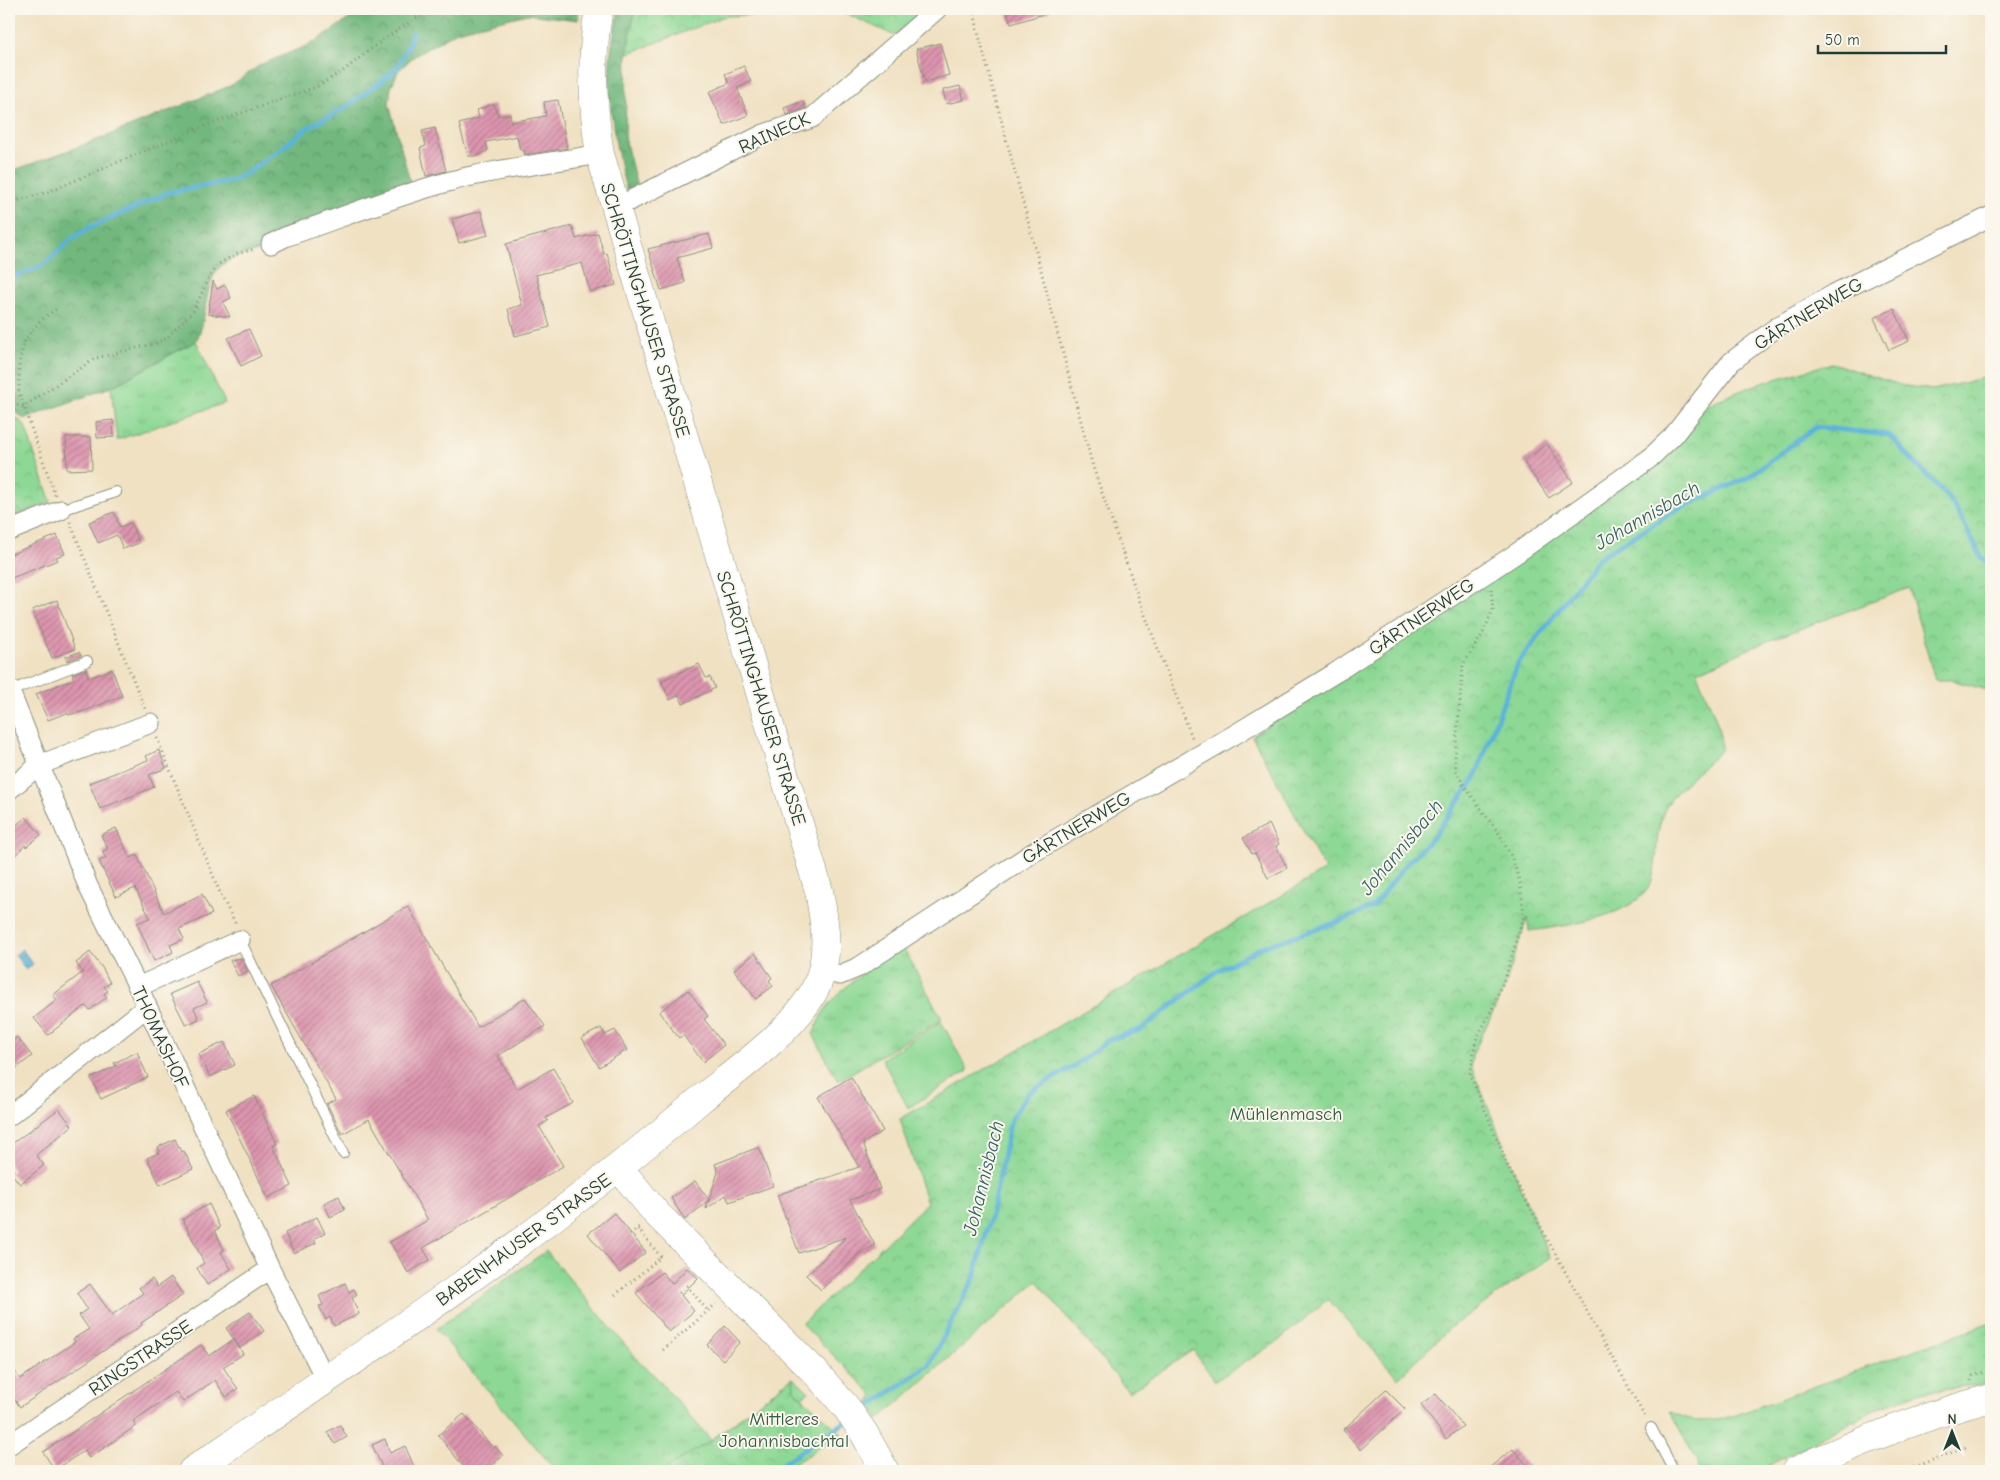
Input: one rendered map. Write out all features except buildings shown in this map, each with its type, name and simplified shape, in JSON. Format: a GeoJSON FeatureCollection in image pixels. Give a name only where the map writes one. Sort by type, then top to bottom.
{"type":"FeatureCollection","features":[{"type":"Feature","properties":{"kind":"main road","name":"SCHRÖTTINGHAUSER STRASSE"},"geometry":{"type":"LineString","coordinates":[[598,14],[593,68],[593,100],[600,154],[819,891],[825,928],[825,958],[822,970],[816,987],[794,1018],[765,1046],[619,1168]]}},
{"type":"Feature","properties":{"kind":"main road","name":"BABENHAUSER STRASSE"},"geometry":{"type":"LineString","coordinates":[[192,1471],[490,1266],[619,1168],[656,1213],[803,1360],[846,1407],[864,1433],[885,1471]]}},
{"type":"Feature","properties":{"kind":"main road"},"geometry":{"type":"LineString","coordinates":[[1796,1471],[1851,1445],[1946,1410],[1991,1398]]}},
{"type":"Feature","properties":{"kind":"street","name":"RAINECK"},"geometry":{"type":"LineString","coordinates":[[615,208],[764,134],[812,118],[937,9]]}},
{"type":"Feature","properties":{"kind":"street"},"geometry":{"type":"LineString","coordinates":[[271,244],[285,237],[413,192],[451,181],[531,164],[600,154]]}},
{"type":"Feature","properties":{"kind":"street","name":"GÄRTNERWEG"},"geometry":{"type":"LineString","coordinates":[[822,970],[840,975],[859,968],[1034,852],[1335,673],[1517,553],[1649,459],[1673,436],[1731,362],[1777,327],[1834,294],[1991,216]]}},
{"type":"Feature","properties":{"kind":"street"},"geometry":{"type":"LineString","coordinates":[[9,531],[61,510]]}},
{"type":"Feature","properties":{"kind":"street","name":"THOMASHOF"},"geometry":{"type":"LineString","coordinates":[[9,690],[88,886],[138,987],[270,1269],[326,1380]]}},
{"type":"Feature","properties":{"kind":"street"},"geometry":{"type":"LineString","coordinates":[[9,790],[39,766],[151,722]]}},
{"type":"Feature","properties":{"kind":"street"},"geometry":{"type":"LineString","coordinates":[[138,987],[240,940]]}},
{"type":"Feature","properties":{"kind":"street"},"geometry":{"type":"LineString","coordinates":[[9,1116],[147,1007]]}},
{"type":"Feature","properties":{"kind":"street","name":"RINGSTRASSE"},"geometry":{"type":"LineString","coordinates":[[9,1445],[270,1269]]}},
{"type":"Feature","properties":{"kind":"lane"},"geometry":{"type":"LineString","coordinates":[[61,510],[116,492]]}},
{"type":"Feature","properties":{"kind":"lane"},"geometry":{"type":"LineString","coordinates":[[9,690],[87,661]]}},
{"type":"Feature","properties":{"kind":"lane"},"geometry":{"type":"LineString","coordinates":[[240,940],[343,1153]]}},
{"type":"Feature","properties":{"kind":"lane"},"geometry":{"type":"LineString","coordinates":[[1651,1428],[1674,1471]]}},
{"type":"Feature","properties":{"kind":"path"},"geometry":{"type":"LineString","coordinates":[[9,203],[48,192],[199,128],[316,87],[343,71],[380,42],[429,9]]}},
{"type":"Feature","properties":{"kind":"path"},"geometry":{"type":"LineString","coordinates":[[540,9],[598,14]]}},
{"type":"Feature","properties":{"kind":"path"},"geometry":{"type":"LineString","coordinates":[[974,9],[978,32],[1093,467],[1137,593],[1199,755]]}},
{"type":"Feature","properties":{"kind":"path"},"geometry":{"type":"LineString","coordinates":[[23,407],[96,358],[157,343],[167,338],[193,311],[217,266],[236,254],[271,244]]}},
{"type":"Feature","properties":{"kind":"path"},"geometry":{"type":"LineString","coordinates":[[60,307],[40,321],[25,339],[19,363],[19,393],[61,510],[69,518],[221,895],[238,930],[240,940]]}},
{"type":"Feature","properties":{"kind":"path"},"geometry":{"type":"LineString","coordinates":[[9,400],[23,407]]}},
{"type":"Feature","properties":{"kind":"path"},"geometry":{"type":"LineString","coordinates":[[1489,570],[1493,610],[1463,665],[1455,756],[1456,771],[1470,796],[1500,835],[1512,858],[1520,883],[1524,914],[1506,975],[1493,1007],[1476,1040],[1470,1074],[1511,1172],[1651,1428]]}},
{"type":"Feature","properties":{"kind":"path"},"geometry":{"type":"LineString","coordinates":[[615,1295],[661,1257],[637,1228]]}},
{"type":"Feature","properties":{"kind":"path"},"geometry":{"type":"LineString","coordinates":[[679,1293],[687,1286],[708,1311]]}},
{"type":"Feature","properties":{"kind":"path"},"geometry":{"type":"LineString","coordinates":[[663,1350],[723,1299]]}},
{"type":"Feature","properties":{"kind":"path"},"geometry":{"type":"LineString","coordinates":[[1904,1471],[1966,1446]]}},
{"type":"Feature","properties":{"kind":"green space"},"geometry":{"type":"Polygon","coordinates":[[[364,9],[579,9],[578,20],[527,14],[457,31],[413,57],[398,71],[391,88],[389,104],[412,189],[267,248],[226,262],[215,274],[211,282],[203,322],[196,341],[111,387],[24,419],[9,407],[9,172],[102,138],[232,85],[260,65],[311,44],[364,9]]]}},
{"type":"Feature","properties":{"kind":"green space"},"geometry":{"type":"Polygon","coordinates":[[[619,9],[635,9],[627,54],[625,139],[637,187],[626,189],[611,110],[609,78],[612,42],[619,9]]]}},
{"type":"Feature","properties":{"kind":"green space"},"geometry":{"type":"Polygon","coordinates":[[[635,9],[928,9],[895,36],[843,12],[725,16],[627,54],[635,9]]]}},
{"type":"Feature","properties":{"kind":"green space"},"geometry":{"type":"Polygon","coordinates":[[[1366,9],[1409,9],[1367,13],[1366,9]]]}},
{"type":"Feature","properties":{"kind":"green space"},"geometry":{"type":"Polygon","coordinates":[[[1538,9],[1585,9],[1550,13],[1538,9]]]}},
{"type":"Feature","properties":{"kind":"green space"},"geometry":{"type":"Polygon","coordinates":[[[196,341],[225,403],[117,440],[111,387],[196,341]]]}},
{"type":"Feature","properties":{"kind":"green space","name":"Mühlenmasch"},"geometry":{"type":"Polygon","coordinates":[[[1832,363],[1900,385],[1933,390],[1991,376],[1991,691],[1951,680],[1935,680],[1909,588],[1765,642],[1697,672],[1716,720],[1721,740],[1721,751],[1682,786],[1665,809],[1659,826],[1652,880],[1645,893],[1633,903],[1617,911],[1579,923],[1529,931],[1527,918],[1504,989],[1472,1056],[1471,1066],[1550,1258],[1452,1326],[1398,1378],[1328,1299],[1277,1342],[1215,1381],[1193,1350],[1129,1392],[1037,1281],[878,1420],[870,1404],[873,1395],[802,1324],[927,1203],[900,1119],[1325,870],[1252,736],[1424,623],[1705,405],[1755,385],[1832,363]]]}},
{"type":"Feature","properties":{"kind":"green space"},"geometry":{"type":"Polygon","coordinates":[[[9,413],[24,424],[51,502],[9,518],[9,413]]]}},
{"type":"Feature","properties":{"kind":"green space"},"geometry":{"type":"Polygon","coordinates":[[[903,947],[942,1019],[838,1081],[813,1034],[820,1019],[841,991],[871,967],[903,947]]]}},
{"type":"Feature","properties":{"kind":"green space"},"geometry":{"type":"Polygon","coordinates":[[[941,1021],[968,1071],[908,1108],[882,1059],[941,1021]]]}},
{"type":"Feature","properties":{"kind":"green space"},"geometry":{"type":"Polygon","coordinates":[[[546,1251],[643,1366],[655,1376],[711,1440],[793,1377],[809,1392],[703,1471],[556,1471],[436,1329],[546,1251]]]}},
{"type":"Feature","properties":{"kind":"green space"},"geometry":{"type":"Polygon","coordinates":[[[1991,1322],[1991,1383],[1925,1391],[1882,1406],[1758,1471],[1698,1471],[1697,1461],[1670,1412],[1695,1421],[1718,1420],[1736,1415],[1991,1322]]]}},
{"type":"Feature","properties":{"kind":"green space","name":"Mittleres Johannisbachtal"},"geometry":{"type":"Polygon","coordinates":[[[793,1377],[794,1390],[842,1434],[782,1471],[662,1471],[712,1440],[793,1377]]]}},
{"type":"Feature","properties":{"kind":"water"},"geometry":{"type":"Polygon","coordinates":[[[22,949],[33,964],[26,970],[15,955],[22,949]]]}},
{"type":"Feature","properties":{"kind":"waterway"},"geometry":{"type":"LineString","coordinates":[[9,279],[42,266],[73,238],[93,226],[170,192],[230,181],[245,174],[276,153],[307,128],[343,109],[382,81],[397,68],[412,33]]}},
{"type":"Feature","properties":{"kind":"waterway","name":"Johannisbach"},"geometry":{"type":"LineString","coordinates":[[859,1414],[929,1365],[974,1278],[992,1212],[1011,1119],[1028,1093],[1074,1066],[1110,1039],[1140,1030],[1217,971],[1262,947],[1341,921],[1374,906],[1403,868],[1434,836],[1475,778],[1518,663],[1598,558],[1676,510],[1747,478],[1816,427],[1889,435],[1952,502],[1982,558],[1991,565]]}},
{"type":"Feature","properties":{"kind":"waterway","name":"Johannisbach"},"geometry":{"type":"LineString","coordinates":[[771,1471],[846,1422]]}}]}
